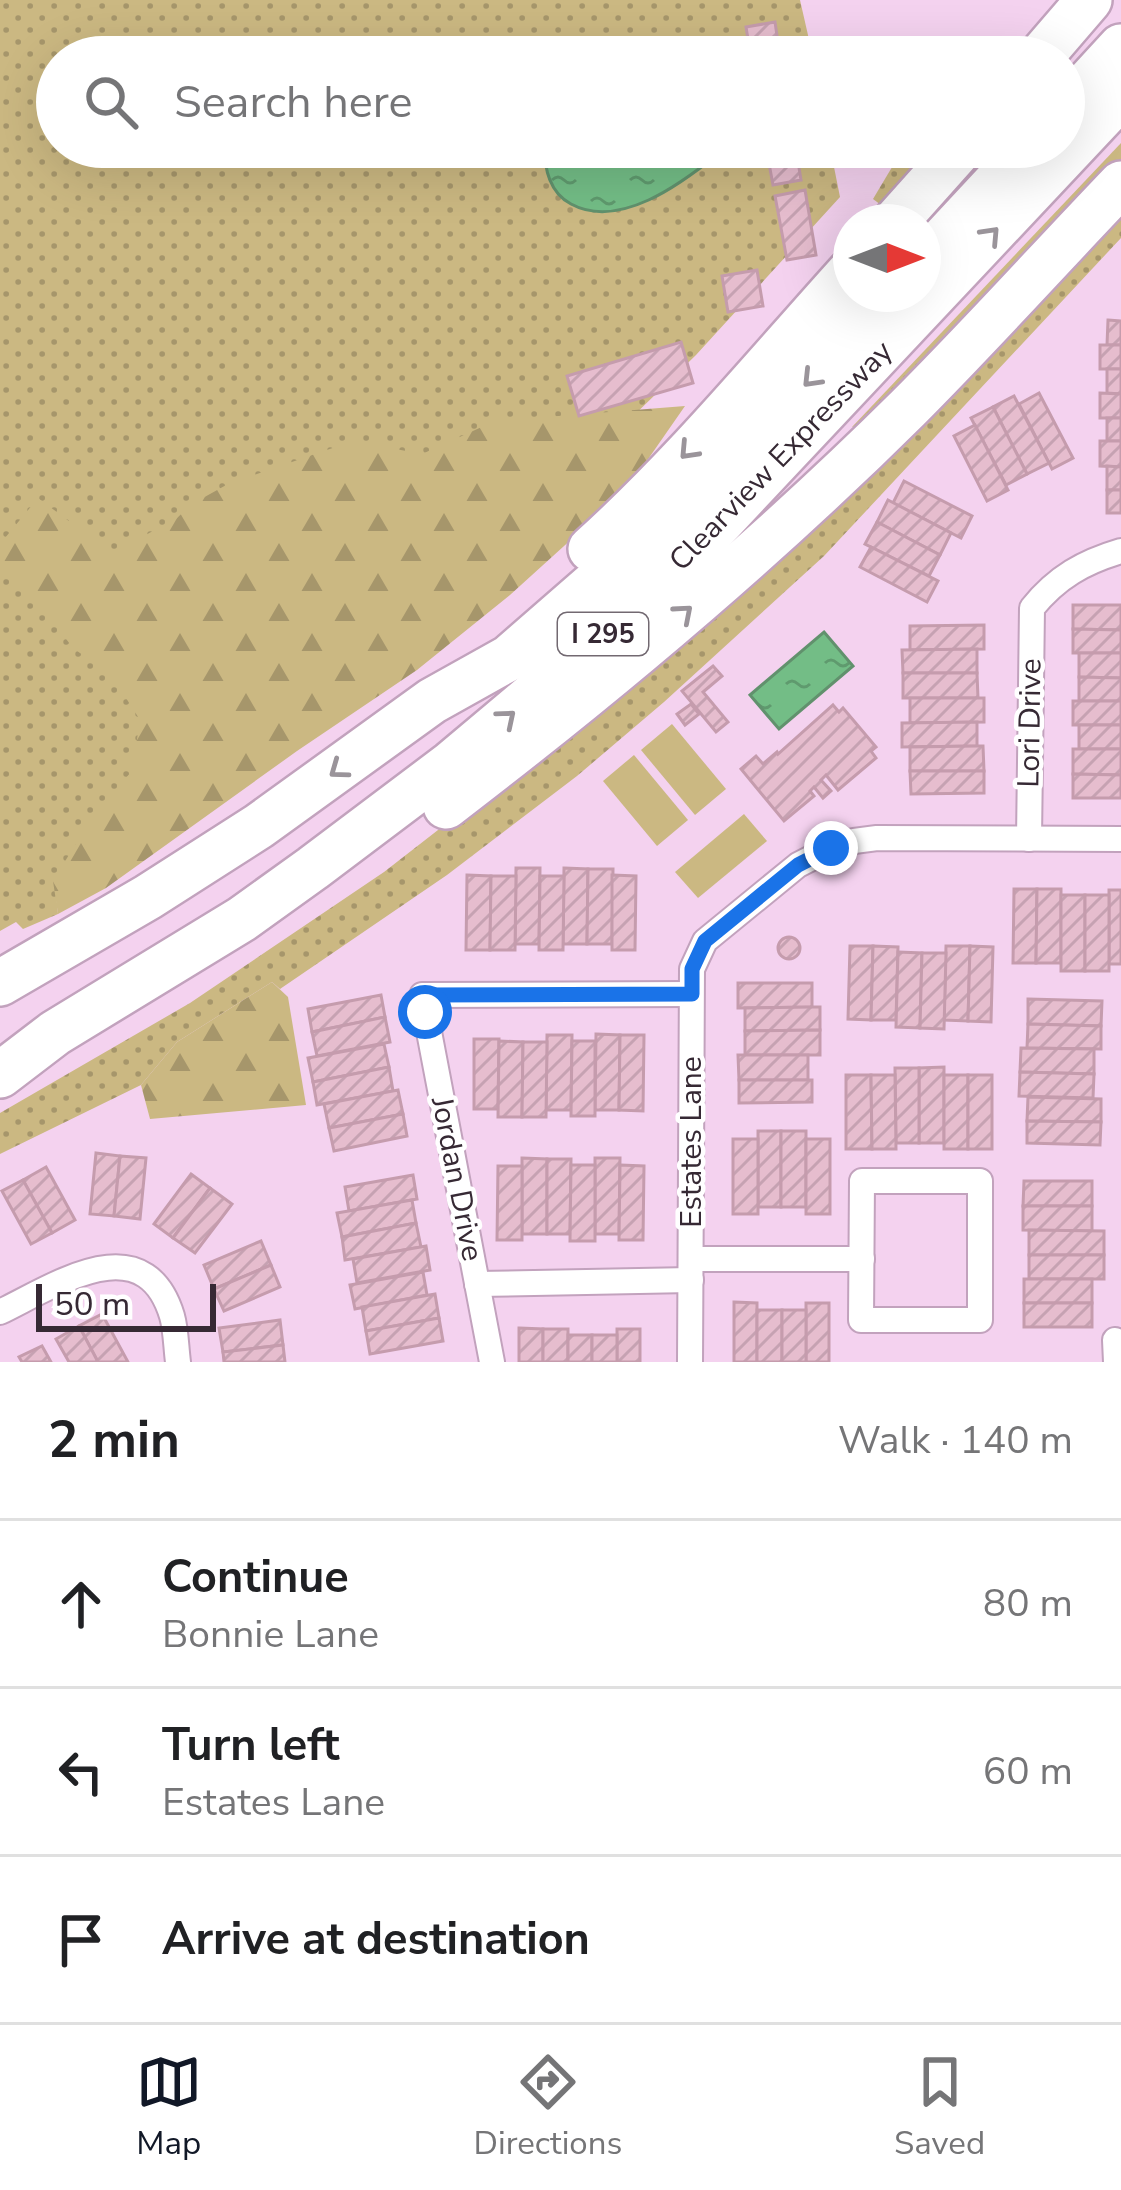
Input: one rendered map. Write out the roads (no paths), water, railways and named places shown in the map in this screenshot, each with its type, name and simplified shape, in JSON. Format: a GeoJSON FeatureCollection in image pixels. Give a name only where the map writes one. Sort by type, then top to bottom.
{"type":"FeatureCollection","features":[{"type":"Feature","properties":{"kind":"highway"},"geometry":{"type":"LineString","coordinates":[[1058,36],[1089,0]]}},
{"type":"Feature","properties":{"kind":"highway"},"geometry":{"type":"LineString","coordinates":[[1085,86],[1121,47]]}},
{"type":"Feature","properties":{"kind":"highway","name":"Clearview Expressway"},"geometry":{"type":"LineString","coordinates":[[1085,134],[1121,96]]}},
{"type":"Feature","properties":{"kind":"highway"},"geometry":{"type":"LineString","coordinates":[[911,204],[943,168]]}},
{"type":"Feature","properties":{"kind":"highway"},"geometry":{"type":"LineString","coordinates":[[941,241],[1009,168]]}},
{"type":"Feature","properties":{"kind":"highway","name":"Clearview Expressway"},"geometry":{"type":"LineString","coordinates":[[0,1077],[55,1034],[242,919],[314,868],[451,764],[551,680],[710,533],[1053,168]]}},
{"type":"Feature","properties":{"kind":"highway"},"geometry":{"type":"LineString","coordinates":[[0,1077],[69,1049],[266,936],[550,726],[687,610],[908,408],[1121,184]]}},
{"type":"Feature","properties":{"kind":"highway"},"geometry":{"type":"LineString","coordinates":[[432,700],[485,645],[618,525],[833,291]]}},
{"type":"Feature","properties":{"kind":"highway","name":"Clearview Expressway"},"geometry":{"type":"LineString","coordinates":[[0,983],[148,897],[328,777],[432,700],[509,658],[740,452],[874,312]]}},
{"type":"Feature","properties":{"kind":"street","name":"Lori Drive"},"geometry":{"type":"LineString","coordinates":[[1029,839],[1033,608],[1068,572],[1121,551]]}},
{"type":"Feature","properties":{"kind":"street","name":"Estates Lane"},"geometry":{"type":"LineString","coordinates":[[690,1362],[692,969],[705,941],[798,865],[854,841],[1121,839]]}},
{"type":"Feature","properties":{"kind":"street","name":"Jordan Drive"},"geometry":{"type":"LineString","coordinates":[[492,1362],[422,995],[692,994]]}},
{"type":"Feature","properties":{"kind":"street"},"geometry":{"type":"LineString","coordinates":[[862,1181],[980,1181],[980,1320],[861,1320],[862,1259],[862,1181]]}},
{"type":"Feature","properties":{"kind":"street"},"geometry":{"type":"LineString","coordinates":[[477,1284],[862,1259]]}},
{"type":"Feature","properties":{"kind":"street"},"geometry":{"type":"LineString","coordinates":[[0,1312],[80,1274],[126,1266],[145,1275],[161,1292],[172,1317],[178,1362]]}},
{"type":"Feature","properties":{"kind":"water"},"geometry":{"type":"Polygon","coordinates":[[[547,168],[699,168],[649,200],[609,211],[571,204],[558,194],[547,168]]]}},
{"type":"Feature","properties":{"kind":"water"},"geometry":{"type":"Polygon","coordinates":[[[824,632],[853,666],[779,729],[750,695],[824,632]]]}}]}
